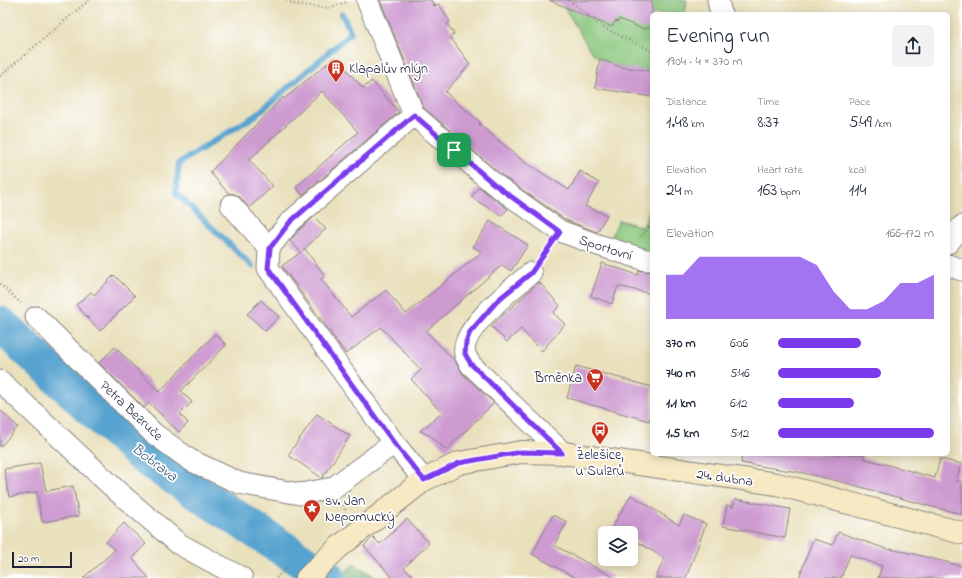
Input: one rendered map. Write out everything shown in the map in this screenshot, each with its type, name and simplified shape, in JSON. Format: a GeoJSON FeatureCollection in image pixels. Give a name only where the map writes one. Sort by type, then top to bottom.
{"type":"FeatureCollection","features":[{"type":"Feature","properties":{"kind":"main road","name":"24. dubna"},"geometry":{"type":"LineString","coordinates":[[307,578],[339,547],[424,480],[459,463],[521,452],[562,453],[777,484],[962,533]]}},
{"type":"Feature","properties":{"kind":"street","name":"Sportovní"},"geometry":{"type":"LineString","coordinates":[[367,0],[414,115],[494,184],[560,232],[650,260]]}},
{"type":"Feature","properties":{"kind":"street"},"geometry":{"type":"LineString","coordinates":[[718,0],[721,12]]}},
{"type":"Feature","properties":{"kind":"street"},"geometry":{"type":"LineString","coordinates":[[414,115],[290,222],[270,248],[268,268],[394,443],[424,480]]}},
{"type":"Feature","properties":{"kind":"street"},"geometry":{"type":"LineString","coordinates":[[231,205],[270,248]]}},
{"type":"Feature","properties":{"kind":"street"},"geometry":{"type":"LineString","coordinates":[[950,241],[962,226]]}},
{"type":"Feature","properties":{"kind":"street"},"geometry":{"type":"LineString","coordinates":[[950,267],[962,270]]}},
{"type":"Feature","properties":{"kind":"street"},"geometry":{"type":"LineString","coordinates":[[531,273],[498,300],[470,332],[466,342],[465,354],[471,364],[562,453]]}},
{"type":"Feature","properties":{"kind":"street","name":"Petra Bezruče"},"geometry":{"type":"LineString","coordinates":[[36,317],[152,433],[190,460],[239,484],[300,494],[334,488],[394,443]]}},
{"type":"Feature","properties":{"kind":"street"},"geometry":{"type":"LineString","coordinates":[[0,381],[117,491],[179,544],[242,578]]}},
{"type":"Feature","properties":{"kind":"path"},"geometry":{"type":"LineString","coordinates":[[0,76],[89,0]]}},
{"type":"Feature","properties":{"kind":"path"},"geometry":{"type":"LineString","coordinates":[[287,0],[294,4],[328,8],[341,3]]}},
{"type":"Feature","properties":{"kind":"path"},"geometry":{"type":"LineString","coordinates":[[569,0],[604,28],[650,50]]}},
{"type":"Feature","properties":{"kind":"path"},"geometry":{"type":"LineString","coordinates":[[531,273],[560,232]]}},
{"type":"Feature","properties":{"kind":"path"},"geometry":{"type":"LineString","coordinates":[[0,284],[36,317]]}},
{"type":"Feature","properties":{"kind":"green space"},"geometry":{"type":"Polygon","coordinates":[[[560,0],[687,0],[685,12],[650,12],[650,71],[636,70],[610,64],[596,56],[590,50],[560,0]]]}},
{"type":"Feature","properties":{"kind":"green space"},"geometry":{"type":"Polygon","coordinates":[[[650,209],[650,255],[608,243],[619,220],[643,227],[650,209]]]}},
{"type":"Feature","properties":{"kind":"green space"},"geometry":{"type":"Polygon","coordinates":[[[354,563],[377,578],[339,578],[354,563]]]}},
{"type":"Feature","properties":{"kind":"building"},"geometry":{"type":"Polygon","coordinates":[[[380,0],[431,0],[434,6],[439,4],[450,22],[447,24],[454,34],[450,37],[470,64],[445,92],[480,122],[479,124],[523,161],[569,190],[580,171],[599,183],[585,206],[607,215],[597,232],[566,220],[501,175],[424,108],[380,0]]]}},
{"type":"Feature","properties":{"kind":"building"},"geometry":{"type":"Polygon","coordinates":[[[549,0],[652,0],[650,27],[643,29],[619,19],[618,22],[615,21],[612,27],[549,0]]]}},
{"type":"Feature","properties":{"kind":"building"},"geometry":{"type":"Polygon","coordinates":[[[335,57],[363,88],[372,81],[399,112],[303,195],[296,187],[358,132],[322,91],[249,160],[273,186],[249,208],[240,197],[228,193],[210,172],[283,97],[284,99],[335,57]]]}},
{"type":"Feature","properties":{"kind":"building"},"geometry":{"type":"Polygon","coordinates":[[[600,59],[621,67],[650,71],[650,97],[595,88],[600,59]]]}},
{"type":"Feature","properties":{"kind":"building"},"geometry":{"type":"Polygon","coordinates":[[[479,187],[508,209],[501,216],[471,197],[479,187]]]}},
{"type":"Feature","properties":{"kind":"building"},"geometry":{"type":"Polygon","coordinates":[[[314,217],[326,229],[303,250],[305,249],[325,276],[321,279],[351,317],[386,290],[406,314],[482,252],[473,247],[490,221],[528,245],[511,271],[502,265],[426,331],[455,361],[463,374],[494,403],[446,450],[431,436],[420,431],[442,413],[411,379],[421,370],[381,327],[346,354],[282,266],[301,252],[290,241],[299,230],[314,217]]]}},
{"type":"Feature","properties":{"kind":"building"},"geometry":{"type":"Polygon","coordinates":[[[602,263],[638,275],[639,270],[650,272],[650,294],[618,286],[612,304],[591,296],[602,263]]]}},
{"type":"Feature","properties":{"kind":"building"},"geometry":{"type":"Polygon","coordinates":[[[114,275],[135,296],[100,331],[76,305],[91,292],[94,295],[114,275]]]}},
{"type":"Feature","properties":{"kind":"building"},"geometry":{"type":"Polygon","coordinates":[[[539,282],[560,306],[553,313],[565,324],[542,351],[521,329],[507,342],[491,326],[539,282]]]}},
{"type":"Feature","properties":{"kind":"building"},"geometry":{"type":"Polygon","coordinates":[[[261,300],[279,317],[265,331],[247,314],[261,300]]]}},
{"type":"Feature","properties":{"kind":"building"},"geometry":{"type":"Polygon","coordinates":[[[215,334],[226,345],[181,391],[192,402],[180,414],[188,423],[179,432],[149,403],[144,408],[99,363],[115,347],[159,392],[215,334]]]}},
{"type":"Feature","properties":{"kind":"building"},"geometry":{"type":"Polygon","coordinates":[[[576,366],[650,386],[650,418],[649,421],[567,398],[576,366]]]}},
{"type":"Feature","properties":{"kind":"building"},"geometry":{"type":"Polygon","coordinates":[[[0,410],[18,427],[0,447],[0,410]]]}},
{"type":"Feature","properties":{"kind":"building"},"geometry":{"type":"Polygon","coordinates":[[[317,414],[350,436],[322,478],[288,455],[317,414]]]}},
{"type":"Feature","properties":{"kind":"building"},"geometry":{"type":"Polygon","coordinates":[[[742,456],[864,456],[863,458],[935,478],[940,459],[961,464],[956,481],[962,482],[962,514],[804,473],[741,463],[742,456]]]}},
{"type":"Feature","properties":{"kind":"building"},"geometry":{"type":"Polygon","coordinates":[[[40,463],[46,491],[73,486],[79,516],[42,522],[37,492],[9,497],[4,469],[40,463]]]}},
{"type":"Feature","properties":{"kind":"building"},"geometry":{"type":"Polygon","coordinates":[[[631,495],[679,525],[684,515],[706,524],[686,578],[656,578],[664,558],[638,542],[638,526],[613,526],[631,495]]]}},
{"type":"Feature","properties":{"kind":"building"},"geometry":{"type":"Polygon","coordinates":[[[735,499],[790,509],[785,538],[723,526],[727,505],[733,507],[735,499]]]}},
{"type":"Feature","properties":{"kind":"building"},"geometry":{"type":"Polygon","coordinates":[[[553,515],[567,522],[554,545],[615,578],[576,578],[532,554],[553,515]]]}},
{"type":"Feature","properties":{"kind":"building"},"geometry":{"type":"Polygon","coordinates":[[[407,519],[429,543],[404,568],[415,578],[393,578],[364,546],[373,537],[380,544],[407,519]]]}},
{"type":"Feature","properties":{"kind":"building"},"geometry":{"type":"Polygon","coordinates":[[[124,523],[146,544],[132,558],[149,578],[83,578],[115,550],[106,542],[124,523]]]}},
{"type":"Feature","properties":{"kind":"building"},"geometry":{"type":"Polygon","coordinates":[[[838,532],[889,550],[914,554],[962,566],[962,578],[878,578],[882,566],[850,555],[841,578],[799,578],[813,539],[833,545],[838,532]]]}},
{"type":"Feature","properties":{"kind":"waterway"},"geometry":{"type":"LineString","coordinates":[[252,266],[176,193],[179,163],[256,115],[351,33],[342,14]]}},
{"type":"Feature","properties":{"kind":"waterway","name":"Bobrava"},"geometry":{"type":"LineString","coordinates":[[0,324],[145,458],[328,578]]}},
{"type":"Feature","properties":{"kind":"place","name":"Klapalův mlýn"},"geometry":{"type":"Point","coordinates":[336,83]}},
{"type":"Feature","properties":{"kind":"place","name":"Brněnka"},"geometry":{"type":"Point","coordinates":[595,392]}},
{"type":"Feature","properties":{"kind":"place","name":"Želešice, u Sulzrů"},"geometry":{"type":"Point","coordinates":[600,445]}},
{"type":"Feature","properties":{"kind":"place","name":"sv. Jan Nepomucký"},"geometry":{"type":"Point","coordinates":[312,523]}},
{"type":"Feature","properties":{"kind":"route"},"geometry":{"type":"LineString","coordinates":[[414,115],[454,150],[494,184],[560,232],[531,273],[498,300],[470,332],[466,342],[465,354],[471,364],[562,453],[521,452],[459,463],[424,480],[394,443],[268,268],[270,248],[290,222],[414,115]]}}]}
